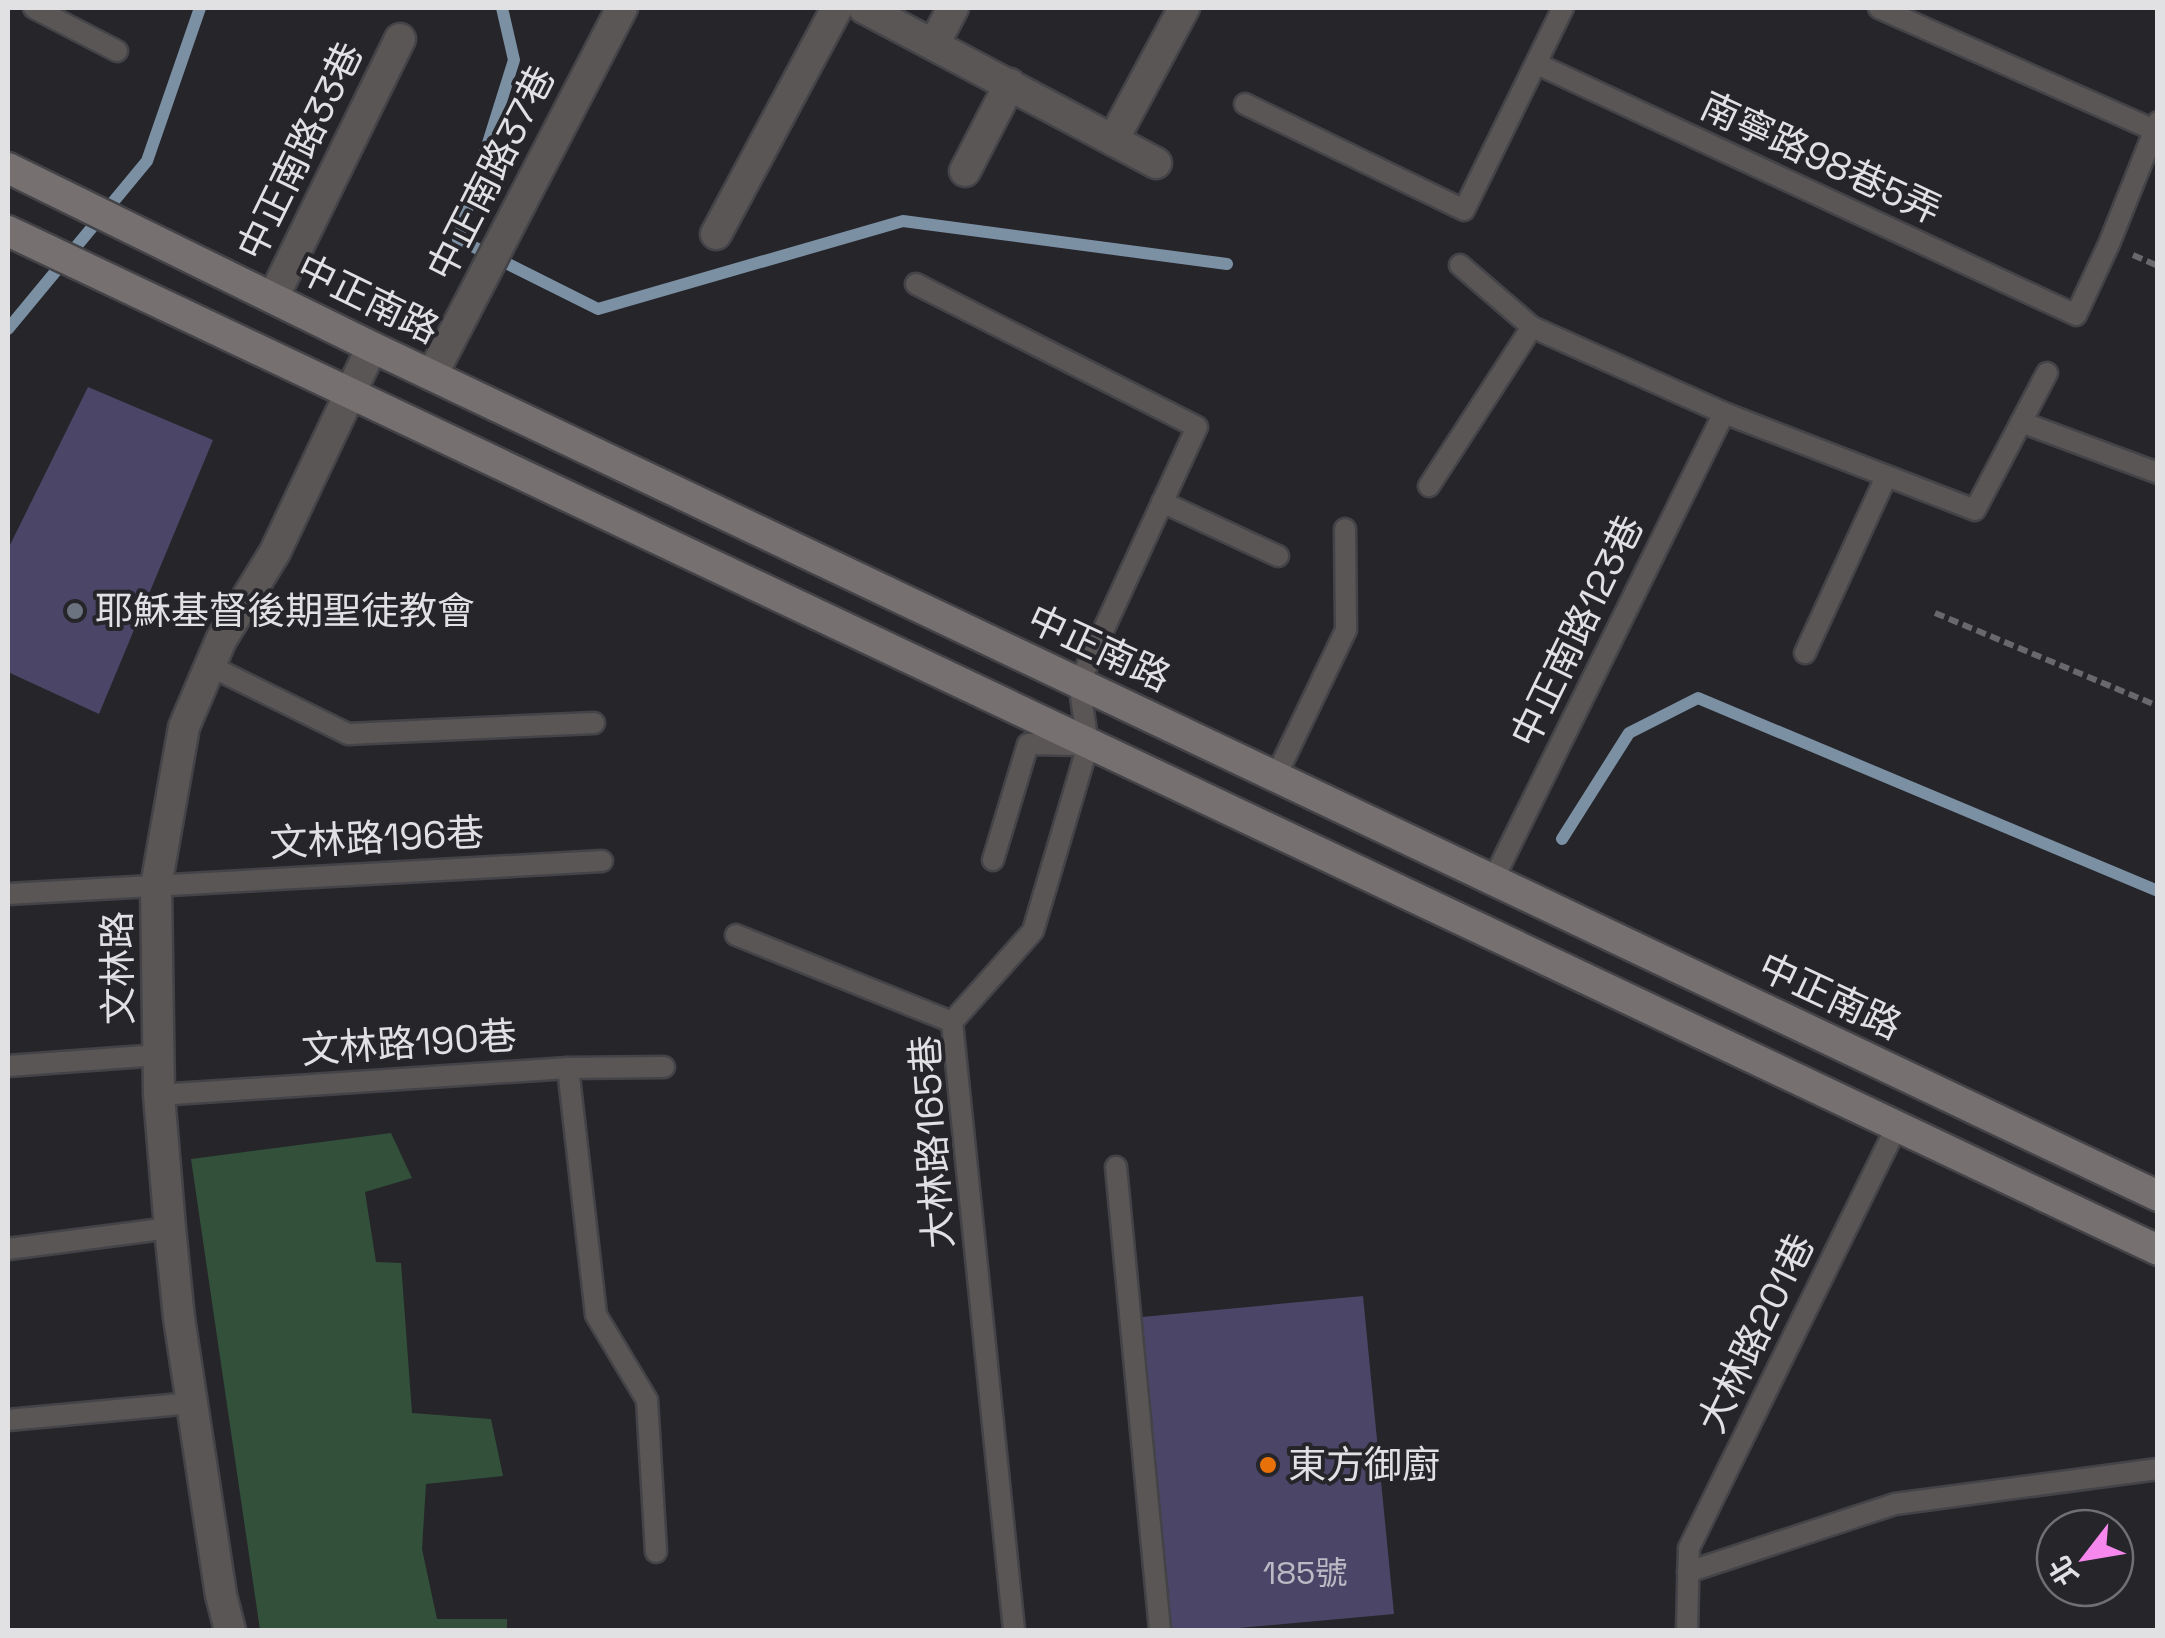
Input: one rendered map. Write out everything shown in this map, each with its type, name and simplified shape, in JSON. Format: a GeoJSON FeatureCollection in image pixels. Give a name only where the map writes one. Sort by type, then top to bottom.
{"type":"FeatureCollection","features":[{"type":"Feature","properties":{"kind":"street","name":"中正南路37巷"},"geometry":{"type":"LineString","coordinates":[[432,375],[622,8]]}},
{"type":"Feature","properties":{"kind":"street"},"geometry":{"type":"LineString","coordinates":[[716,234],[837,8]]}},
{"type":"Feature","properties":{"kind":"street"},"geometry":{"type":"LineString","coordinates":[[864,8],[1156,163]]}},
{"type":"Feature","properties":{"kind":"street"},"geometry":{"type":"LineString","coordinates":[[934,44],[953,8]]}},
{"type":"Feature","properties":{"kind":"street"},"geometry":{"type":"LineString","coordinates":[[1113,140],[1184,8]]}},
{"type":"Feature","properties":{"kind":"street","name":"中正南路33巷"},"geometry":{"type":"LineString","coordinates":[[273,298],[400,40]]}},
{"type":"Feature","properties":{"kind":"street"},"geometry":{"type":"LineString","coordinates":[[964,171],[1010,84]]}},
{"type":"Feature","properties":{"kind":"street","name":"中正南路"},"geometry":{"type":"LineString","coordinates":[[8,168],[432,375],[2158,1196]]}},
{"type":"Feature","properties":{"kind":"street"},"geometry":{"type":"LineString","coordinates":[[8,231],[2158,1250]]}},
{"type":"Feature","properties":{"kind":"street","name":"文林路"},"geometry":{"type":"LineString","coordinates":[[230,1630],[221,1595],[192,1403],[170,1228],[159,1095],[156,886],[184,726],[221,640],[275,552],[372,346]]}},
{"type":"Feature","properties":{"kind":"lane"},"geometry":{"type":"LineString","coordinates":[[34,8],[117,51]]}},
{"type":"Feature","properties":{"kind":"lane"},"geometry":{"type":"LineString","coordinates":[[1878,8],[2156,126]]}},
{"type":"Feature","properties":{"kind":"lane"},"geometry":{"type":"LineString","coordinates":[[1245,104],[1464,210],[1560,9]]}},
{"type":"Feature","properties":{"kind":"lane","name":"南寧路98巷5弄"},"geometry":{"type":"LineString","coordinates":[[1537,64],[2076,315],[2156,126]]}},
{"type":"Feature","properties":{"kind":"lane"},"geometry":{"type":"LineString","coordinates":[[1460,265],[1532,326],[1724,413],[1975,510],[2046,373]]}},
{"type":"Feature","properties":{"kind":"lane"},"geometry":{"type":"LineString","coordinates":[[916,284],[1198,426],[1079,683]]}},
{"type":"Feature","properties":{"kind":"lane"},"geometry":{"type":"LineString","coordinates":[[1429,486],[1532,326]]}},
{"type":"Feature","properties":{"kind":"lane","name":"中正南路123巷"},"geometry":{"type":"LineString","coordinates":[[1493,880],[1724,413]]}},
{"type":"Feature","properties":{"kind":"lane"},"geometry":{"type":"LineString","coordinates":[[2021,422],[2158,473]]}},
{"type":"Feature","properties":{"kind":"lane"},"geometry":{"type":"LineString","coordinates":[[1805,653],[1886,478]]}},
{"type":"Feature","properties":{"kind":"lane"},"geometry":{"type":"LineString","coordinates":[[1162,502],[1278,556]]}},
{"type":"Feature","properties":{"kind":"lane"},"geometry":{"type":"LineString","coordinates":[[1276,776],[1346,630],[1344,528]]}},
{"type":"Feature","properties":{"kind":"lane"},"geometry":{"type":"LineString","coordinates":[[210,666],[348,734],[594,723]]}},
{"type":"Feature","properties":{"kind":"lane","name":"大林路165巷"},"geometry":{"type":"LineString","coordinates":[[1014,1630],[952,1022],[1033,930],[1088,745],[1079,683]]}},
{"type":"Feature","properties":{"kind":"lane"},"geometry":{"type":"LineString","coordinates":[[994,860],[1028,744],[1088,745]]}},
{"type":"Feature","properties":{"kind":"lane","name":"文林路196巷"},"geometry":{"type":"LineString","coordinates":[[8,894],[602,860]]}},
{"type":"Feature","properties":{"kind":"lane"},"geometry":{"type":"LineString","coordinates":[[736,934],[952,1022]]}},
{"type":"Feature","properties":{"kind":"lane"},"geometry":{"type":"LineString","coordinates":[[8,1066],[160,1055]]}},
{"type":"Feature","properties":{"kind":"lane","name":"文林路190巷"},"geometry":{"type":"LineString","coordinates":[[159,1095],[568,1068],[664,1066]]}},
{"type":"Feature","properties":{"kind":"lane"},"geometry":{"type":"LineString","coordinates":[[568,1068],[596,1315],[647,1400],[656,1552]]}},
{"type":"Feature","properties":{"kind":"lane","name":"大林路201巷"},"geometry":{"type":"LineString","coordinates":[[1688,1630],[1689,1548],[1896,1128]]}},
{"type":"Feature","properties":{"kind":"lane"},"geometry":{"type":"LineString","coordinates":[[1116,1167],[1160,1630]]}},
{"type":"Feature","properties":{"kind":"lane"},"geometry":{"type":"LineString","coordinates":[[8,1249],[170,1228]]}},
{"type":"Feature","properties":{"kind":"lane"},"geometry":{"type":"LineString","coordinates":[[8,1420],[192,1403]]}},
{"type":"Feature","properties":{"kind":"lane"},"geometry":{"type":"LineString","coordinates":[[1688,1572],[1895,1504],[2158,1469]]}},
{"type":"Feature","properties":{"kind":"path"},"geometry":{"type":"LineString","coordinates":[[1935,613],[2158,706]]}},
{"type":"Feature","properties":{"kind":"green space"},"geometry":{"type":"Polygon","coordinates":[[[391,1133],[412,1178],[365,1192],[376,1262],[401,1263],[412,1413],[491,1419],[503,1476],[426,1484],[422,1549],[437,1619],[507,1619],[507,1630],[260,1630],[191,1159],[391,1133]]]}},
{"type":"Feature","properties":{"kind":"building","name":"耶穌基督後期聖徒教會"},"geometry":{"type":"Polygon","coordinates":[[[88,387],[213,440],[99,714],[8,672],[8,549],[88,387]]]}},
{"type":"Feature","properties":{"kind":"building","name":"東方御廚"},"geometry":{"type":"Polygon","coordinates":[[[1363,1296],[1394,1614],[1216,1630],[1172,1630],[1142,1317],[1363,1296]]]}},
{"type":"Feature","properties":{"kind":"waterway"},"geometry":{"type":"LineString","coordinates":[[8,329],[147,161],[200,8]]}},
{"type":"Feature","properties":{"kind":"waterway"},"geometry":{"type":"LineString","coordinates":[[502,8],[514,60],[458,239],[598,309],[903,221],[1227,264]]}},
{"type":"Feature","properties":{"kind":"waterway"},"geometry":{"type":"LineString","coordinates":[[1562,839],[1629,733],[1698,698],[2158,891]]}},
{"type":"Feature","properties":{"kind":"place","name":"耶穌基督後期聖徒教會"},"geometry":{"type":"Point","coordinates":[75,611]}},
{"type":"Feature","properties":{"kind":"place","name":"東方御廚"},"geometry":{"type":"Point","coordinates":[1268,1465]}}]}
